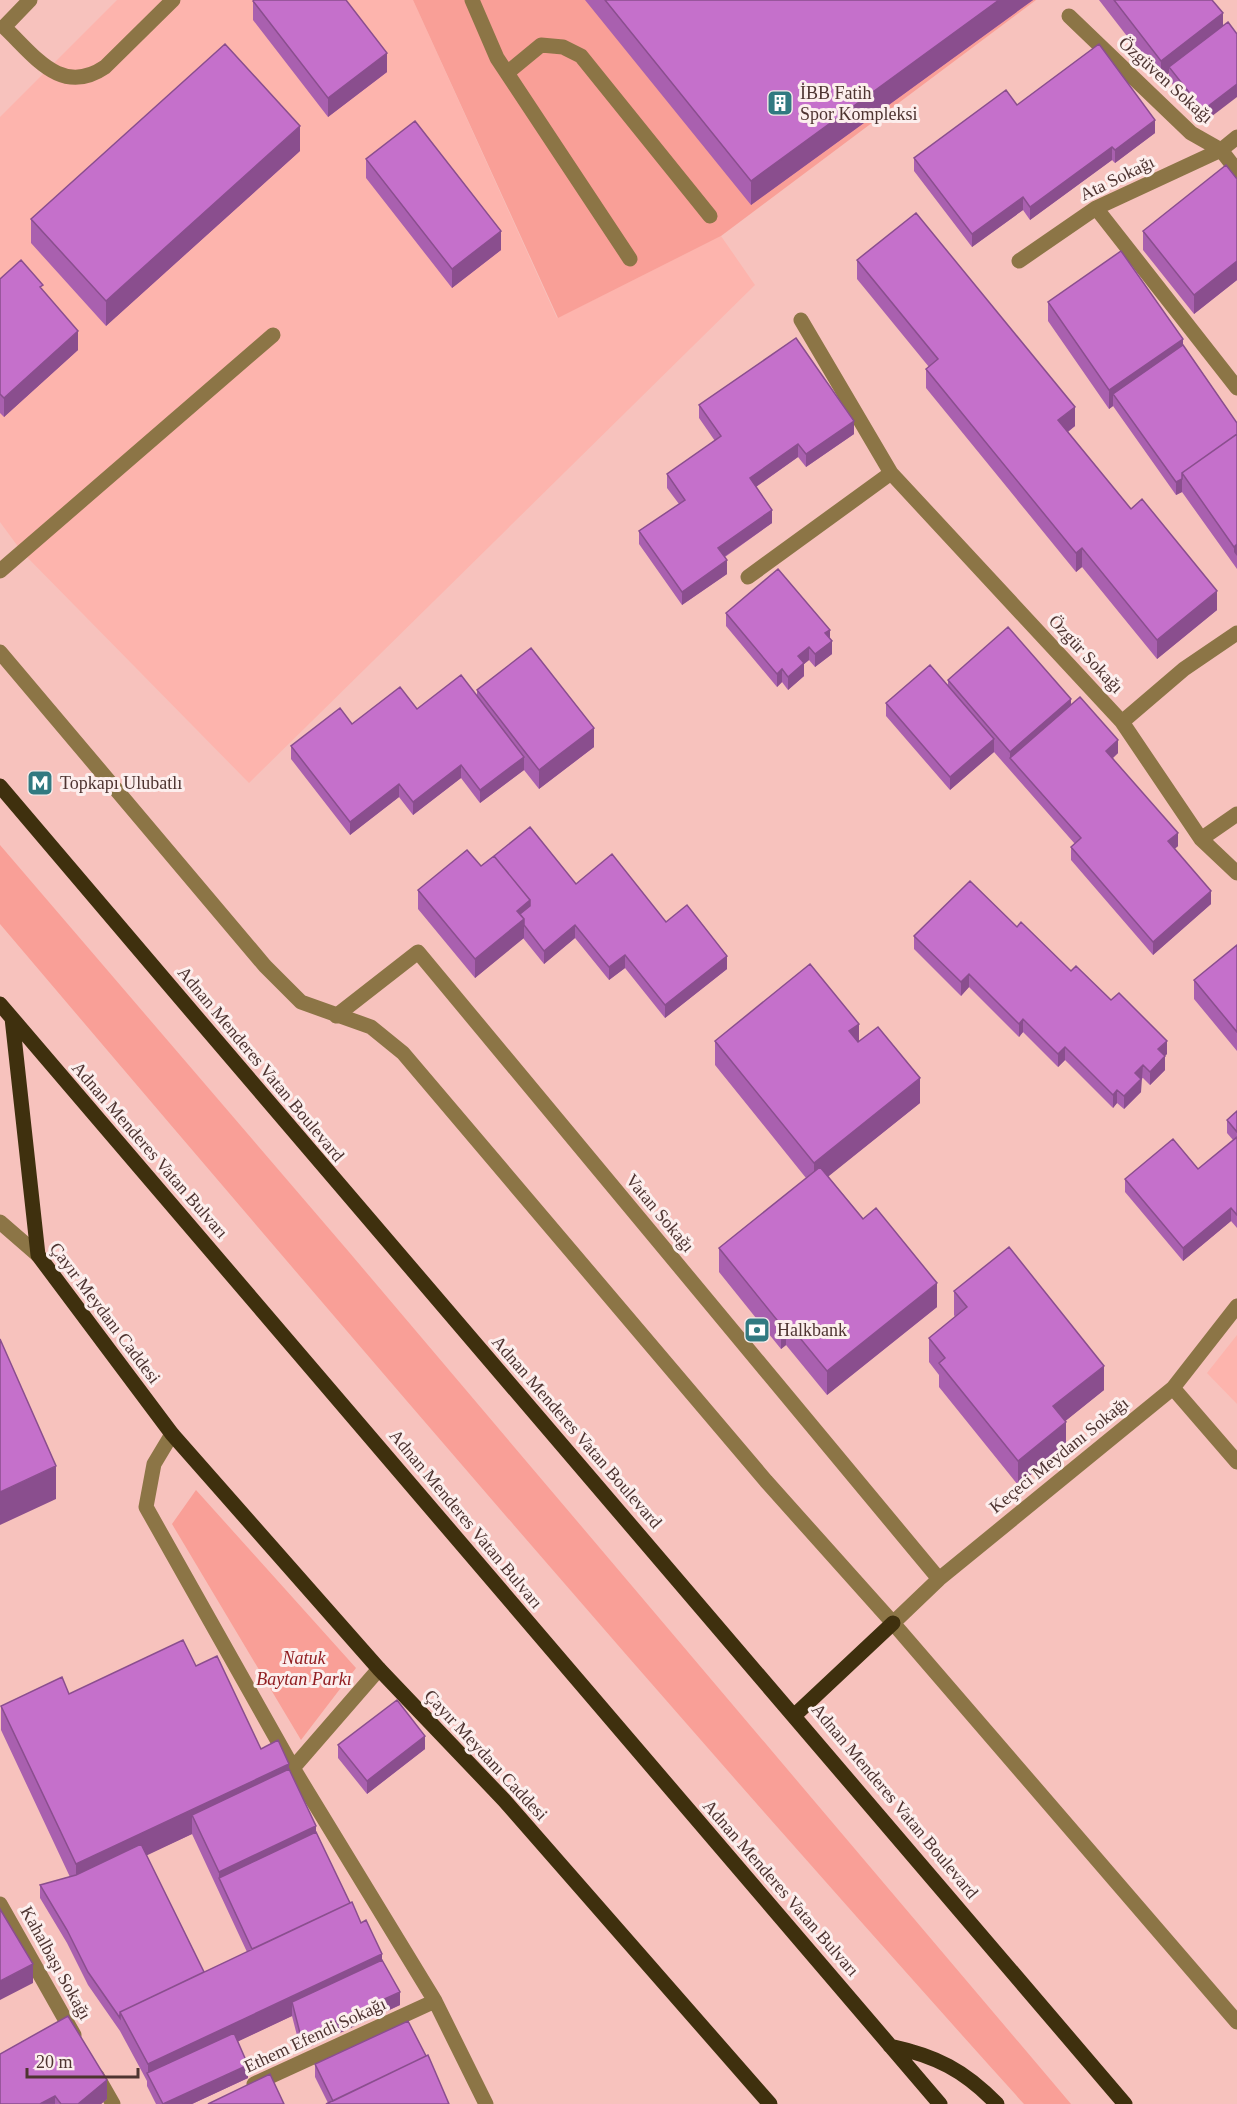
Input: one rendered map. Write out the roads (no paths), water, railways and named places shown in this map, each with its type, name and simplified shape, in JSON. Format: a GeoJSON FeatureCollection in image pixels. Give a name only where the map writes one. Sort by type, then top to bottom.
{"type":"FeatureCollection","features":[{"type":"Feature","properties":{"kind":"main road","name":"Adnan Menderes Vatan Boulevard"},"geometry":{"type":"LineString","coordinates":[[0,786],[440,1304],[796,1714],[1125,2104]]}},
{"type":"Feature","properties":{"kind":"main road"},"geometry":{"type":"LineString","coordinates":[[0,1004],[12,1018],[38,1254]]}},
{"type":"Feature","properties":{"kind":"main road","name":"Adnan Menderes Vatan Bulvarı"},"geometry":{"type":"LineString","coordinates":[[12,1018],[890,2046]]}},
{"type":"Feature","properties":{"kind":"main road","name":"Çayır Meydanı Caddesi"},"geometry":{"type":"LineString","coordinates":[[38,1254],[172,1434],[380,1669],[504,1800],[770,2104]]}},
{"type":"Feature","properties":{"kind":"main road"},"geometry":{"type":"LineString","coordinates":[[796,1714],[893,1623]]}},
{"type":"Feature","properties":{"kind":"main road"},"geometry":{"type":"LineString","coordinates":[[890,2046],[940,2104]]}},
{"type":"Feature","properties":{"kind":"main road"},"geometry":{"type":"LineString","coordinates":[[890,2046],[921,2052],[952,2066],[997,2104]]}},
{"type":"Feature","properties":{"kind":"street"},"geometry":{"type":"LineString","coordinates":[[30,0],[4,27],[50,70],[69,78],[82,78],[105,67],[173,0]]}},
{"type":"Feature","properties":{"kind":"street"},"geometry":{"type":"LineString","coordinates":[[472,0],[497,58],[630,259]]}},
{"type":"Feature","properties":{"kind":"street","name":"Özgüven Sokağı"},"geometry":{"type":"LineString","coordinates":[[1069,16],[1191,133],[1221,150],[1237,171]]}},
{"type":"Feature","properties":{"kind":"street"},"geometry":{"type":"LineString","coordinates":[[507,73],[541,45],[563,47],[581,56],[710,216]]}},
{"type":"Feature","properties":{"kind":"street","name":"Ata Sokağı"},"geometry":{"type":"LineString","coordinates":[[1019,261],[1096,207],[1221,150],[1237,137]]}},
{"type":"Feature","properties":{"kind":"street"},"geometry":{"type":"LineString","coordinates":[[1096,207],[1237,388]]}},
{"type":"Feature","properties":{"kind":"street","name":"Özgür Sokağı"},"geometry":{"type":"LineString","coordinates":[[801,320],[891,473],[1122,722],[1202,839],[1237,873]]}},
{"type":"Feature","properties":{"kind":"street"},"geometry":{"type":"LineString","coordinates":[[0,571],[273,335]]}},
{"type":"Feature","properties":{"kind":"street"},"geometry":{"type":"LineString","coordinates":[[748,577],[891,473]]}},
{"type":"Feature","properties":{"kind":"street"},"geometry":{"type":"LineString","coordinates":[[1122,722],[1184,669],[1237,633]]}},
{"type":"Feature","properties":{"kind":"street"},"geometry":{"type":"LineString","coordinates":[[0,652],[266,966],[301,1002],[370,1027],[404,1053],[766,1481],[893,1623],[1237,2022]]}},
{"type":"Feature","properties":{"kind":"street"},"geometry":{"type":"LineString","coordinates":[[1202,839],[1237,814]]}},
{"type":"Feature","properties":{"kind":"street","name":"Vatan Sokağı"},"geometry":{"type":"LineString","coordinates":[[336,1016],[418,952],[939,1579]]}},
{"type":"Feature","properties":{"kind":"street","name":"Çayır Meydanı Caddesi"},"geometry":{"type":"LineString","coordinates":[[0,1222],[38,1254]]}},
{"type":"Feature","properties":{"kind":"street","name":"Keçeci Meydanı Sokağı"},"geometry":{"type":"LineString","coordinates":[[893,1623],[939,1579],[1173,1388],[1237,1306]]}},
{"type":"Feature","properties":{"kind":"street"},"geometry":{"type":"LineString","coordinates":[[1173,1388],[1237,1461]]}},
{"type":"Feature","properties":{"kind":"street"},"geometry":{"type":"LineString","coordinates":[[172,1434],[154,1464],[146,1507],[293,1768],[435,2001],[486,2104]]}},
{"type":"Feature","properties":{"kind":"street"},"geometry":{"type":"LineString","coordinates":[[293,1768],[380,1669]]}},
{"type":"Feature","properties":{"kind":"street","name":"Kahalbaşı Sokağı"},"geometry":{"type":"LineString","coordinates":[[0,1904],[79,2044]]}},
{"type":"Feature","properties":{"kind":"street","name":"Ethem Efendi Sokağı"},"geometry":{"type":"LineString","coordinates":[[242,2089],[435,2001]]}},
{"type":"Feature","properties":{"kind":"street"},"geometry":{"type":"LineString","coordinates":[[90,2064],[113,2104]]}},
{"type":"Feature","properties":{"kind":"place","name":"İBB Fatih Spor Kompleksi"},"geometry":{"type":"Point","coordinates":[780,103]}},
{"type":"Feature","properties":{"kind":"place","name":"Topkapı Ulubatlı"},"geometry":{"type":"Point","coordinates":[40,783]}},
{"type":"Feature","properties":{"kind":"place","name":"Halkbank"},"geometry":{"type":"Point","coordinates":[757,1330]}},
{"type":"Feature","properties":{"kind":"park label","name":"Natuk Baytan Parkı"},"geometry":{"type":"Point","coordinates":[304,1668]}}]}
